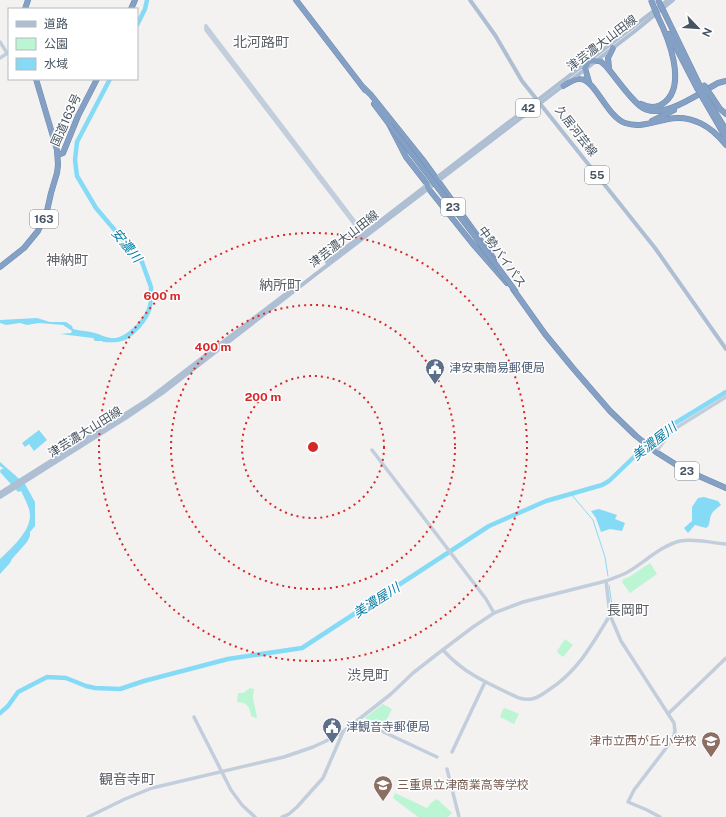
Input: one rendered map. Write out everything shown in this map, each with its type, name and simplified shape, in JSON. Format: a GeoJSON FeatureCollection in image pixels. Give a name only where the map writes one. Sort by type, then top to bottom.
{"type":"FeatureCollection","features":[{"type":"Feature","properties":{"kind":"highway","name":"中勢バイパス"},"geometry":{"type":"LineString","coordinates":[[296,0],[474,235],[552,344],[610,411],[636,436],[654,450],[684,469],[726,488]]}},
{"type":"Feature","properties":{"kind":"highway"},"geometry":{"type":"LineString","coordinates":[[652,0],[681,48],[708,99],[726,138]]}},
{"type":"Feature","properties":{"kind":"highway"},"geometry":{"type":"LineString","coordinates":[[635,102],[649,107],[658,106],[668,100],[673,90],[675,76],[673,57],[658,0]]}},
{"type":"Feature","properties":{"kind":"highway"},"geometry":{"type":"LineString","coordinates":[[661,15],[726,130]]}},
{"type":"Feature","properties":{"kind":"highway"},"geometry":{"type":"LineString","coordinates":[[610,70],[608,58],[613,48]]}},
{"type":"Feature","properties":{"kind":"highway"},"geometry":{"type":"LineString","coordinates":[[726,82],[718,83],[673,107],[662,111],[649,111],[642,108],[635,102],[603,63],[596,60],[589,61],[585,68],[589,83],[618,120],[633,125],[648,124],[674,118],[694,121],[710,129],[726,145]]}},
{"type":"Feature","properties":{"kind":"highway"},"geometry":{"type":"LineString","coordinates":[[563,86],[578,79],[585,80],[589,83]]}},
{"type":"Feature","properties":{"kind":"highway","name":"163"},"geometry":{"type":"LineString","coordinates":[[36,80],[58,155]]}},
{"type":"Feature","properties":{"kind":"highway","name":"国道163号"},"geometry":{"type":"LineString","coordinates":[[0,267],[27,245],[39,229],[47,211],[50,193],[58,169],[58,155],[64,153],[78,116],[96,80]]}},
{"type":"Feature","properties":{"kind":"highway"},"geometry":{"type":"LineString","coordinates":[[648,124],[726,82]]}},
{"type":"Feature","properties":{"kind":"highway"},"geometry":{"type":"LineString","coordinates":[[364,88],[437,180],[506,275],[507,282],[516,292]]}},
{"type":"Feature","properties":{"kind":"highway"},"geometry":{"type":"LineString","coordinates":[[708,99],[726,114]]}},
{"type":"Feature","properties":{"kind":"highway"},"geometry":{"type":"LineString","coordinates":[[389,124],[406,156],[427,186],[472,243],[516,292]]}},
{"type":"Feature","properties":{"kind":"main road","name":"久居河芸線"},"geometry":{"type":"LineString","coordinates":[[470,0],[495,35],[522,81],[655,248],[726,349]]}},
{"type":"Feature","properties":{"kind":"main road","name":"津芸濃大山田線"},"geometry":{"type":"LineString","coordinates":[[0,497],[3,492],[146,401],[427,186],[437,180],[668,0]]}},
{"type":"Feature","properties":{"kind":"main road","name":"津芸濃大山田線"},"geometry":{"type":"LineString","coordinates":[[539,101],[563,86],[673,0]]}},
{"type":"Feature","properties":{"kind":"street"},"geometry":{"type":"LineString","coordinates":[[206,26],[364,234],[206,30],[206,26]]}},
{"type":"Feature","properties":{"kind":"street"},"geometry":{"type":"LineString","coordinates":[[0,42],[8,52],[0,58]]}},
{"type":"Feature","properties":{"kind":"street"},"geometry":{"type":"LineString","coordinates":[[654,450],[676,428],[726,397]]}},
{"type":"Feature","properties":{"kind":"street"},"geometry":{"type":"LineString","coordinates":[[372,450],[486,600],[494,613]]}},
{"type":"Feature","properties":{"kind":"street"},"geometry":{"type":"LineString","coordinates":[[88,817],[152,788],[301,752],[326,741],[344,731],[392,694],[414,673],[475,625],[494,613],[523,602],[606,581],[625,573],[662,549],[676,542],[694,540],[726,544]]}},
{"type":"Feature","properties":{"kind":"street"},"geometry":{"type":"LineString","coordinates":[[606,581],[610,615],[623,646],[674,723],[674,737],[634,790],[628,802],[648,810],[660,817]]}},
{"type":"Feature","properties":{"kind":"street"},"geometry":{"type":"LineString","coordinates":[[444,650],[462,668],[485,682],[526,700],[534,700],[556,686],[569,674],[593,645],[610,615]]}},
{"type":"Feature","properties":{"kind":"street"},"geometry":{"type":"LineString","coordinates":[[668,714],[726,658]]}},
{"type":"Feature","properties":{"kind":"street"},"geometry":{"type":"LineString","coordinates":[[452,752],[485,682]]}},
{"type":"Feature","properties":{"kind":"street"},"geometry":{"type":"LineString","coordinates":[[194,717],[221,772],[235,796],[255,817]]}},
{"type":"Feature","properties":{"kind":"street"},"geometry":{"type":"LineString","coordinates":[[358,720],[437,757]]}},
{"type":"Feature","properties":{"kind":"street"},"geometry":{"type":"LineString","coordinates":[[282,817],[289,814],[297,807],[323,778],[344,731]]}},
{"type":"Feature","properties":{"kind":"street"},"geometry":{"type":"LineString","coordinates":[[447,769],[459,817]]}},
{"type":"Feature","properties":{"kind":"green space"},"geometry":{"type":"Polygon","coordinates":[[[650,563],[657,574],[630,593],[622,582],[623,579],[629,577],[650,563]]]}},
{"type":"Feature","properties":{"kind":"green space"},"geometry":{"type":"Polygon","coordinates":[[[565,639],[573,645],[563,657],[557,651],[565,639]]]}},
{"type":"Feature","properties":{"kind":"green space"},"geometry":{"type":"Polygon","coordinates":[[[250,688],[254,689],[253,698],[256,718],[251,716],[250,710],[246,704],[237,702],[238,693],[243,693],[250,688]]]}},
{"type":"Feature","properties":{"kind":"green space"},"geometry":{"type":"Polygon","coordinates":[[[383,704],[392,709],[383,727],[380,728],[366,721],[366,717],[383,704]]]}},
{"type":"Feature","properties":{"kind":"green space"},"geometry":{"type":"Polygon","coordinates":[[[505,708],[519,714],[514,724],[500,717],[503,709],[505,708]]]}},
{"type":"Feature","properties":{"kind":"green space"},"geometry":{"type":"Polygon","coordinates":[[[416,779],[422,780],[433,779],[435,786],[433,788],[422,791],[411,789],[416,779]]]}},
{"type":"Feature","properties":{"kind":"green space"},"geometry":{"type":"Polygon","coordinates":[[[395,793],[427,808],[437,799],[452,813],[448,817],[418,817],[393,798],[395,793]]]}},
{"type":"Feature","properties":{"kind":"water"},"geometry":{"type":"Polygon","coordinates":[[[152,289],[153,295],[151,312],[145,322],[131,336],[120,342],[95,341],[93,338],[60,334],[71,333],[72,331],[63,325],[39,323],[27,325],[20,323],[6,325],[0,323],[0,320],[37,318],[50,322],[66,322],[72,326],[73,329],[116,338],[122,336],[139,322],[147,309],[148,297],[152,289]]]}},
{"type":"Feature","properties":{"kind":"water"},"geometry":{"type":"Polygon","coordinates":[[[39,430],[47,440],[34,451],[29,444],[25,447],[22,443],[39,430]]]}},
{"type":"Feature","properties":{"kind":"water"},"geometry":{"type":"Polygon","coordinates":[[[0,462],[25,484],[35,502],[35,526],[30,532],[27,542],[0,574],[0,559],[16,543],[26,530],[30,516],[29,509],[21,491],[18,492],[0,472],[1,469],[4,469],[0,466],[0,462]]]}},
{"type":"Feature","properties":{"kind":"water"},"geometry":{"type":"Polygon","coordinates":[[[704,497],[718,501],[721,505],[713,513],[709,525],[706,528],[695,525],[688,533],[684,528],[692,521],[692,507],[698,498],[704,497]]]}},
{"type":"Feature","properties":{"kind":"water"},"geometry":{"type":"Polygon","coordinates":[[[599,509],[617,515],[615,519],[625,523],[622,531],[610,529],[601,532],[596,518],[591,511],[599,509]]]}},
{"type":"Feature","properties":{"kind":"waterway","name":"安濃川"},"geometry":{"type":"LineString","coordinates":[[138,23],[145,9],[147,0]]}},
{"type":"Feature","properties":{"kind":"waterway","name":"安濃川"},"geometry":{"type":"LineString","coordinates":[[109,80],[77,142],[75,160],[77,176],[96,208],[142,262],[151,287],[151,295]]}},
{"type":"Feature","properties":{"kind":"waterway","name":"美濃屋川"},"geometry":{"type":"LineString","coordinates":[[0,713],[8,706],[18,692],[47,677],[66,678],[95,688],[120,689],[144,681],[228,659],[302,648],[489,526],[546,501],[602,485],[609,481],[659,433],[726,392]]}},
{"type":"Feature","properties":{"kind":"waterway"},"geometry":{"type":"LineString","coordinates":[[571,494],[593,520],[605,557],[608,576]]}},
{"type":"Feature","properties":{"kind":"waterway"},"geometry":{"type":"LineString","coordinates":[[609,585],[612,605]]}},
{"type":"Feature","properties":{"kind":"place","name":"津安東簡易郵便局"},"geometry":{"type":"Point","coordinates":[435,385]}},
{"type":"Feature","properties":{"kind":"place","name":"津観音寺郵便局"},"geometry":{"type":"Point","coordinates":[332,744]}},
{"type":"Feature","properties":{"kind":"place","name":"津市立西が丘小学校"},"geometry":{"type":"Point","coordinates":[711,758]}},
{"type":"Feature","properties":{"kind":"place","name":"三重県立津商業高等学校"},"geometry":{"type":"Point","coordinates":[383,802]}},
{"type":"Feature","properties":{"kind":"district","name":"北河路町"},"geometry":{"type":"Point","coordinates":[261,42]}},
{"type":"Feature","properties":{"kind":"district","name":"神納町"},"geometry":{"type":"Point","coordinates":[67,260]}},
{"type":"Feature","properties":{"kind":"district","name":"納所町"},"geometry":{"type":"Point","coordinates":[280,285]}},
{"type":"Feature","properties":{"kind":"district","name":"長岡町"},"geometry":{"type":"Point","coordinates":[628,610]}},
{"type":"Feature","properties":{"kind":"district","name":"渋見町"},"geometry":{"type":"Point","coordinates":[368,675]}},
{"type":"Feature","properties":{"kind":"district","name":"観音寺町"},"geometry":{"type":"Point","coordinates":[127,779]}}]}
